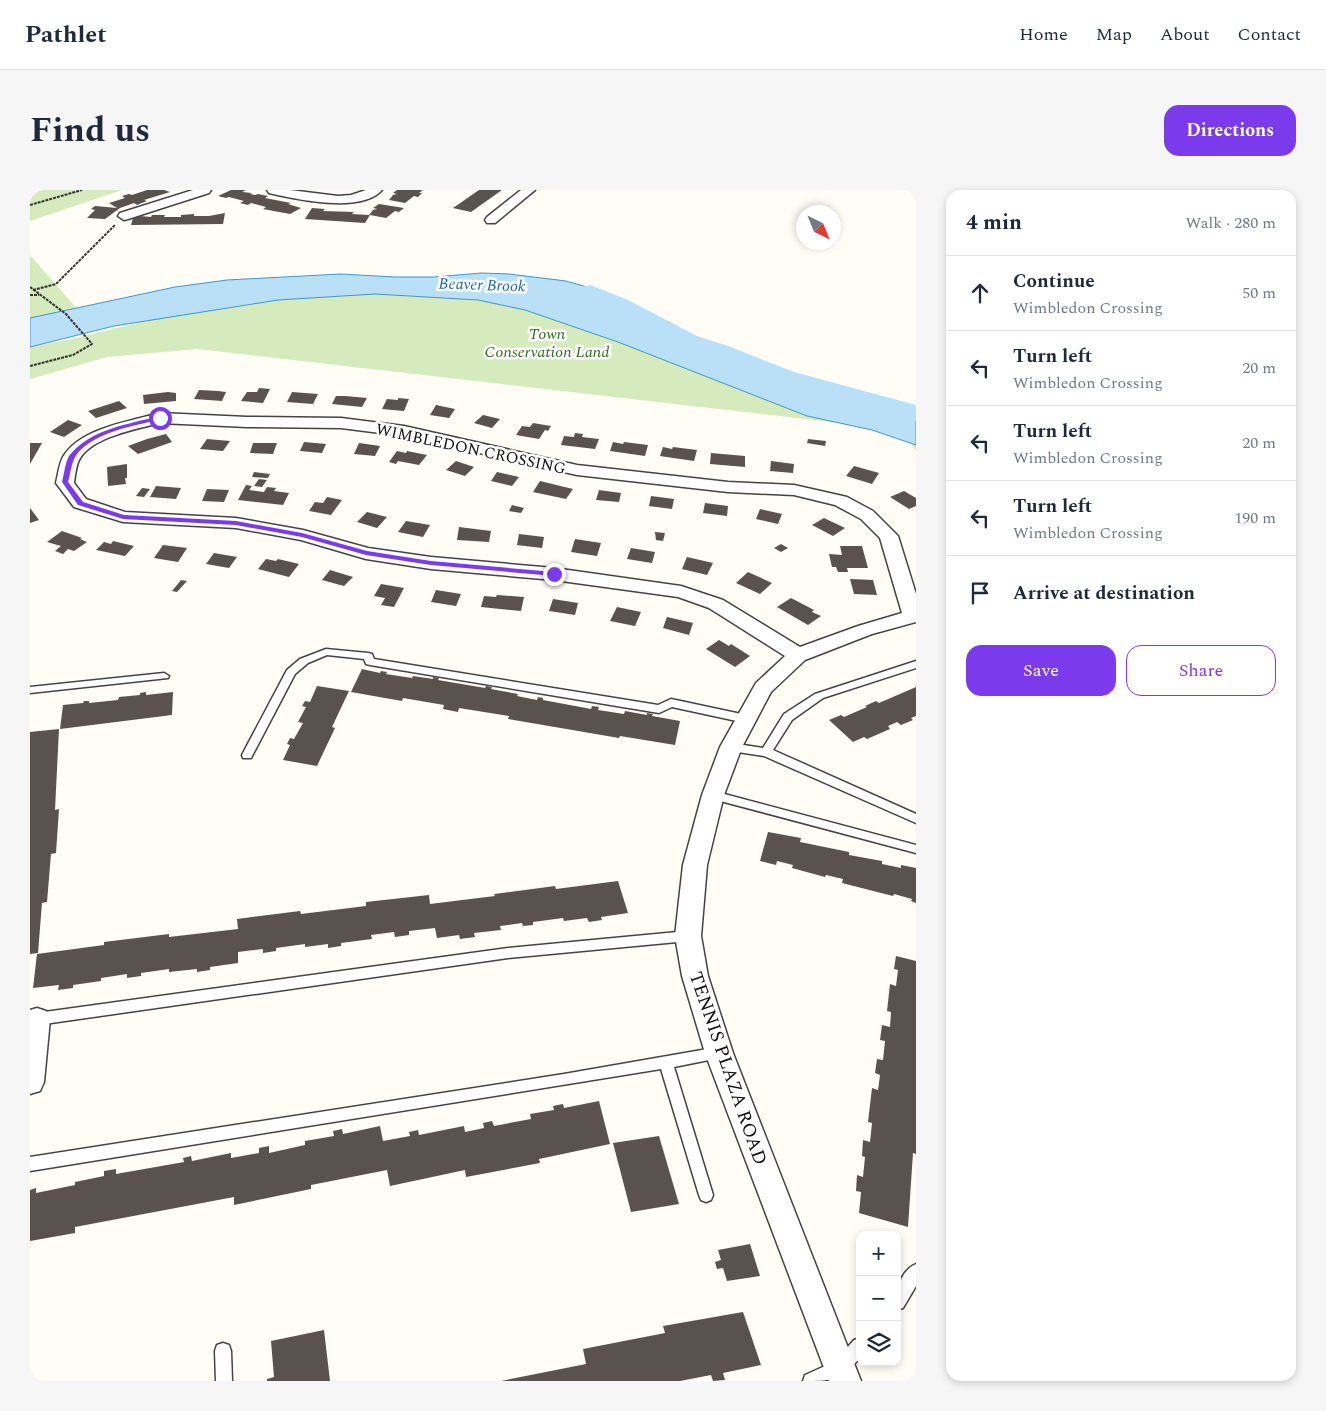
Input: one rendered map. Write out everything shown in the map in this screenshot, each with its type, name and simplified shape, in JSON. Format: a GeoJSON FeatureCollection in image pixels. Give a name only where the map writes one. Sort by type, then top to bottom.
{"type":"FeatureCollection","features":[{"type":"Feature","properties":{"kind":"street"},"geometry":{"type":"LineString","coordinates":[[124,216],[205,190]]}},
{"type":"Feature","properties":{"kind":"street"},"geometry":{"type":"LineString","coordinates":[[273,190],[332,201],[348,200],[376,190]]}},
{"type":"Feature","properties":{"kind":"street"},"geometry":{"type":"LineString","coordinates":[[491,220],[529,190]]}},
{"type":"Feature","properties":{"kind":"street","name":"WIMBLEDON CROSSING"},"geometry":{"type":"LineString","coordinates":[[798,655],[716,604],[681,592],[554,574],[431,563],[376,554],[302,535],[236,523],[123,517],[80,503],[65,482],[71,458],[87,442],[108,432],[160,418],[341,424],[427,436],[577,470],[728,487],[794,490],[841,501],[867,515],[888,536],[914,616]]}},
{"type":"Feature","properties":{"kind":"street","name":"TENNIS PLAZA ROAD"},"geometry":{"type":"LineString","coordinates":[[843,1375],[720,1053],[695,976],[688,936],[695,865],[713,795],[731,747],[763,688],[798,655],[865,630],[914,616]]}},
{"type":"Feature","properties":{"kind":"street"},"geometry":{"type":"LineString","coordinates":[[30,1082],[34,1020]]}},
{"type":"Feature","properties":{"kind":"lane"},"geometry":{"type":"LineString","coordinates":[[247,755],[291,672],[304,660],[326,652],[368,656],[370,662],[659,709],[671,703],[746,719]]}},
{"type":"Feature","properties":{"kind":"lane"},"geometry":{"type":"LineString","coordinates":[[766,752],[788,716],[819,696],[916,664]]}},
{"type":"Feature","properties":{"kind":"lane"},"geometry":{"type":"LineString","coordinates":[[30,690],[164,676]]}},
{"type":"Feature","properties":{"kind":"lane"},"geometry":{"type":"LineString","coordinates":[[731,747],[766,752],[916,819]]}},
{"type":"Feature","properties":{"kind":"lane"},"geometry":{"type":"LineString","coordinates":[[713,795],[916,849]]}},
{"type":"Feature","properties":{"kind":"lane"},"geometry":{"type":"LineString","coordinates":[[34,1020],[508,953],[688,936]]}},
{"type":"Feature","properties":{"kind":"lane"},"geometry":{"type":"LineString","coordinates":[[30,1164],[720,1053]]}},
{"type":"Feature","properties":{"kind":"lane"},"geometry":{"type":"LineString","coordinates":[[666,1062],[706,1195]]}},
{"type":"Feature","properties":{"kind":"lane"},"geometry":{"type":"LineString","coordinates":[[901,1296],[916,1272]]}},
{"type":"Feature","properties":{"kind":"lane"},"geometry":{"type":"LineString","coordinates":[[223,1350],[224,1381]]}},
{"type":"Feature","properties":{"kind":"lane"},"geometry":{"type":"LineString","coordinates":[[811,1381],[843,1375],[856,1353]]}},
{"type":"Feature","properties":{"kind":"path"},"geometry":{"type":"LineString","coordinates":[[30,205],[82,190]]}},
{"type":"Feature","properties":{"kind":"path"},"geometry":{"type":"LineString","coordinates":[[33,290],[56,284],[124,216]]}},
{"type":"Feature","properties":{"kind":"path"},"geometry":{"type":"LineString","coordinates":[[30,287],[66,314],[92,344],[90,348],[80,352],[30,366]]}},
{"type":"Feature","properties":{"kind":"path"},"geometry":{"type":"LineString","coordinates":[[30,295],[39,295]]}},
{"type":"Feature","properties":{"kind":"green space"},"geometry":{"type":"Polygon","coordinates":[[[30,190],[122,190],[30,221],[30,190]]]}},
{"type":"Feature","properties":{"kind":"green space"},"geometry":{"type":"Polygon","coordinates":[[[30,255],[93,327],[30,339],[30,255]]]}},
{"type":"Feature","properties":{"kind":"green space","name":"Town Conservation Land"},"geometry":{"type":"Polygon","coordinates":[[[382,287],[561,296],[701,360],[916,420],[916,451],[901,430],[197,349],[107,357],[30,379],[30,347],[245,297],[382,287]]]}},
{"type":"Feature","properties":{"kind":"water"},"geometry":{"type":"Polygon","coordinates":[[[481,273],[509,274],[566,281],[587,287],[615,299],[634,312],[640,320],[668,338],[723,359],[833,389],[916,418],[916,445],[872,430],[807,416],[618,342],[525,310],[478,300],[375,294],[278,300],[114,326],[30,347],[30,318],[175,287],[227,280],[341,274],[434,277],[481,273]]]}},
{"type":"Feature","properties":{"kind":"building"},"geometry":{"type":"Polygon","coordinates":[[[147,190],[170,192],[144,200],[147,201],[137,205],[134,203],[120,208],[105,219],[87,218],[95,210],[91,209],[95,206],[117,208],[109,203],[125,198],[122,196],[147,190]]]}},
{"type":"Feature","properties":{"kind":"building"},"geometry":{"type":"Polygon","coordinates":[[[231,190],[246,190],[242,192],[268,196],[265,198],[291,203],[288,204],[301,208],[290,214],[263,209],[266,207],[251,203],[248,205],[240,203],[244,201],[229,197],[218,196],[231,190]]]}},
{"type":"Feature","properties":{"kind":"building"},"geometry":{"type":"Polygon","coordinates":[[[397,190],[423,190],[419,193],[422,193],[418,197],[414,196],[405,203],[389,200],[393,195],[397,194],[393,193],[397,190]]]}},
{"type":"Feature","properties":{"kind":"building"},"geometry":{"type":"Polygon","coordinates":[[[479,190],[502,190],[471,212],[453,208],[479,190]]]}},
{"type":"Feature","properties":{"kind":"building"},"geometry":{"type":"Polygon","coordinates":[[[379,204],[404,208],[399,212],[395,211],[386,218],[370,215],[365,223],[305,219],[312,208],[325,209],[323,211],[354,212],[352,214],[369,215],[373,210],[377,209],[373,208],[379,204]]]}},
{"type":"Feature","properties":{"kind":"building"},"geometry":{"type":"Polygon","coordinates":[[[225,213],[223,224],[131,225],[133,218],[140,216],[165,215],[164,217],[181,217],[181,215],[209,216],[225,213]]]}},
{"type":"Feature","properties":{"kind":"building"},"geometry":{"type":"Polygon","coordinates":[[[259,388],[270,389],[263,403],[241,401],[247,392],[257,392],[259,388]]]}},
{"type":"Feature","properties":{"kind":"building"},"geometry":{"type":"Polygon","coordinates":[[[199,390],[226,392],[222,401],[194,399],[199,390]]]}},
{"type":"Feature","properties":{"kind":"building"},"geometry":{"type":"Polygon","coordinates":[[[292,392],[318,394],[313,404],[287,402],[292,392]]]}},
{"type":"Feature","properties":{"kind":"building"},"geometry":{"type":"Polygon","coordinates":[[[176,393],[176,401],[144,404],[143,395],[176,393]]]}},
{"type":"Feature","properties":{"kind":"building"},"geometry":{"type":"Polygon","coordinates":[[[336,396],[367,398],[362,407],[332,404],[336,396]]]}},
{"type":"Feature","properties":{"kind":"building"},"geometry":{"type":"Polygon","coordinates":[[[398,398],[409,399],[404,411],[382,409],[387,399],[398,400],[398,398]]]}},
{"type":"Feature","properties":{"kind":"building"},"geometry":{"type":"Polygon","coordinates":[[[119,401],[127,408],[96,418],[88,411],[119,401]]]}},
{"type":"Feature","properties":{"kind":"building"},"geometry":{"type":"Polygon","coordinates":[[[436,405],[455,409],[449,418],[430,415],[436,405]]]}},
{"type":"Feature","properties":{"kind":"building"},"geometry":{"type":"Polygon","coordinates":[[[483,415],[500,419],[492,428],[474,423],[483,415]]]}},
{"type":"Feature","properties":{"kind":"building"},"geometry":{"type":"Polygon","coordinates":[[[68,420],[82,425],[64,437],[50,432],[68,420]]]}},
{"type":"Feature","properties":{"kind":"building"},"geometry":{"type":"Polygon","coordinates":[[[533,423],[551,426],[548,431],[545,430],[539,439],[516,435],[522,426],[530,427],[533,423]]]}},
{"type":"Feature","properties":{"kind":"building"},"geometry":{"type":"Polygon","coordinates":[[[575,433],[583,434],[582,437],[599,439],[595,449],[561,445],[564,436],[574,437],[575,433]]]}},
{"type":"Feature","properties":{"kind":"building"},"geometry":{"type":"Polygon","coordinates":[[[166,434],[172,442],[138,454],[128,446],[147,439],[166,434]]]}},
{"type":"Feature","properties":{"kind":"building"},"geometry":{"type":"Polygon","coordinates":[[[207,439],[230,441],[223,451],[200,449],[207,439]]]}},
{"type":"Feature","properties":{"kind":"building"},"geometry":{"type":"Polygon","coordinates":[[[808,439],[826,441],[825,446],[807,443],[808,439]]]}},
{"type":"Feature","properties":{"kind":"building"},"geometry":{"type":"Polygon","coordinates":[[[304,442],[326,444],[322,453],[300,451],[304,442]]]}},
{"type":"Feature","properties":{"kind":"building"},"geometry":{"type":"Polygon","coordinates":[[[613,442],[648,445],[645,456],[610,451],[613,442]]]}},
{"type":"Feature","properties":{"kind":"building"},"geometry":{"type":"Polygon","coordinates":[[[30,443],[42,443],[30,464],[30,443]]]}},
{"type":"Feature","properties":{"kind":"building"},"geometry":{"type":"Polygon","coordinates":[[[253,443],[277,443],[273,454],[250,453],[253,443]]]}},
{"type":"Feature","properties":{"kind":"building"},"geometry":{"type":"Polygon","coordinates":[[[359,443],[380,446],[375,456],[354,454],[359,443]]]}},
{"type":"Feature","properties":{"kind":"building"},"geometry":{"type":"Polygon","coordinates":[[[663,447],[697,450],[694,461],[660,456],[663,447]]]}},
{"type":"Feature","properties":{"kind":"building"},"geometry":{"type":"Polygon","coordinates":[[[397,451],[427,455],[419,465],[398,461],[396,464],[389,462],[397,451]]]}},
{"type":"Feature","properties":{"kind":"building"},"geometry":{"type":"Polygon","coordinates":[[[711,453],[745,456],[745,467],[710,464],[711,453]]]}},
{"type":"Feature","properties":{"kind":"building"},"geometry":{"type":"Polygon","coordinates":[[[456,461],[474,467],[465,476],[446,470],[456,461]]]}},
{"type":"Feature","properties":{"kind":"building"},"geometry":{"type":"Polygon","coordinates":[[[771,461],[794,464],[793,473],[770,471],[771,461]]]}},
{"type":"Feature","properties":{"kind":"building"},"geometry":{"type":"Polygon","coordinates":[[[127,464],[126,484],[108,486],[107,467],[127,464]]]}},
{"type":"Feature","properties":{"kind":"building"},"geometry":{"type":"Polygon","coordinates":[[[854,466],[879,473],[872,484],[846,476],[854,466]]]}},
{"type":"Feature","properties":{"kind":"building"},"geometry":{"type":"Polygon","coordinates":[[[254,472],[270,474],[268,478],[252,477],[254,472]]]}},
{"type":"Feature","properties":{"kind":"building"},"geometry":{"type":"Polygon","coordinates":[[[497,472],[519,477],[512,486],[491,481],[497,472]]]}},
{"type":"Feature","properties":{"kind":"building"},"geometry":{"type":"Polygon","coordinates":[[[259,479],[267,480],[262,487],[254,486],[259,479]]]}},
{"type":"Feature","properties":{"kind":"building"},"geometry":{"type":"Polygon","coordinates":[[[540,481],[573,489],[566,499],[533,492],[540,481]]]}},
{"type":"Feature","properties":{"kind":"building"},"geometry":{"type":"Polygon","coordinates":[[[246,485],[252,486],[249,490],[264,492],[267,487],[276,488],[274,491],[289,493],[283,505],[238,500],[246,485]]]}},
{"type":"Feature","properties":{"kind":"building"},"geometry":{"type":"Polygon","coordinates":[[[156,486],[181,488],[176,499],[150,497],[156,486]]]}},
{"type":"Feature","properties":{"kind":"building"},"geometry":{"type":"Polygon","coordinates":[[[142,488],[150,489],[144,497],[136,496],[142,488]]]}},
{"type":"Feature","properties":{"kind":"building"},"geometry":{"type":"Polygon","coordinates":[[[207,489],[229,490],[224,502],[202,501],[207,489]]]}},
{"type":"Feature","properties":{"kind":"building"},"geometry":{"type":"Polygon","coordinates":[[[599,490],[621,493],[619,502],[596,500],[599,490]]]}},
{"type":"Feature","properties":{"kind":"building"},"geometry":{"type":"Polygon","coordinates":[[[904,491],[916,498],[916,506],[909,509],[890,497],[904,491]]]}},
{"type":"Feature","properties":{"kind":"building"},"geometry":{"type":"Polygon","coordinates":[[[651,496],[674,499],[672,509],[649,506],[651,496]]]}},
{"type":"Feature","properties":{"kind":"building"},"geometry":{"type":"Polygon","coordinates":[[[327,497],[342,500],[331,515],[309,511],[315,502],[323,503],[327,497]]]}},
{"type":"Feature","properties":{"kind":"building"},"geometry":{"type":"Polygon","coordinates":[[[705,503],[728,506],[727,516],[703,513],[705,503]]]}},
{"type":"Feature","properties":{"kind":"building"},"geometry":{"type":"Polygon","coordinates":[[[512,505],[524,508],[521,513],[509,511],[512,505]]]}},
{"type":"Feature","properties":{"kind":"building"},"geometry":{"type":"Polygon","coordinates":[[[30,508],[39,520],[30,523],[30,508]]]}},
{"type":"Feature","properties":{"kind":"building"},"geometry":{"type":"Polygon","coordinates":[[[760,509],[782,514],[778,524],[756,519],[760,509]]]}},
{"type":"Feature","properties":{"kind":"building"},"geometry":{"type":"Polygon","coordinates":[[[367,512],[387,517],[377,528],[357,522],[367,512]]]}},
{"type":"Feature","properties":{"kind":"building"},"geometry":{"type":"Polygon","coordinates":[[[824,518],[845,528],[833,536],[812,525],[824,518]]]}},
{"type":"Feature","properties":{"kind":"building"},"geometry":{"type":"Polygon","coordinates":[[[406,521],[430,525],[423,537],[398,532],[406,521]]]}},
{"type":"Feature","properties":{"kind":"building"},"geometry":{"type":"Polygon","coordinates":[[[459,527],[491,531],[489,542],[457,540],[459,527]]]}},
{"type":"Feature","properties":{"kind":"building"},"geometry":{"type":"Polygon","coordinates":[[[62,531],[82,538],[80,539],[87,542],[74,551],[68,549],[63,554],[55,551],[61,546],[47,542],[62,531]]]}},
{"type":"Feature","properties":{"kind":"building"},"geometry":{"type":"Polygon","coordinates":[[[655,532],[665,533],[663,541],[656,540],[655,532]]]}},
{"type":"Feature","properties":{"kind":"building"},"geometry":{"type":"Polygon","coordinates":[[[519,534],[544,537],[542,548],[517,545],[519,534]]]}},
{"type":"Feature","properties":{"kind":"building"},"geometry":{"type":"Polygon","coordinates":[[[575,539],[601,543],[597,556],[571,552],[575,539]]]}},
{"type":"Feature","properties":{"kind":"building"},"geometry":{"type":"Polygon","coordinates":[[[113,541],[134,546],[125,556],[96,550],[104,542],[111,544],[113,541]]]}},
{"type":"Feature","properties":{"kind":"building"},"geometry":{"type":"Polygon","coordinates":[[[781,544],[788,548],[781,552],[774,548],[781,544]]]}},
{"type":"Feature","properties":{"kind":"building"},"geometry":{"type":"Polygon","coordinates":[[[163,545],[187,548],[178,562],[154,558],[163,545]]]}},
{"type":"Feature","properties":{"kind":"building"},"geometry":{"type":"Polygon","coordinates":[[[840,546],[862,546],[868,568],[847,568],[848,572],[838,572],[836,567],[832,567],[829,554],[842,555],[840,546]]]}},
{"type":"Feature","properties":{"kind":"building"},"geometry":{"type":"Polygon","coordinates":[[[631,548],[655,552],[652,563],[627,559],[631,548]]]}},
{"type":"Feature","properties":{"kind":"building"},"geometry":{"type":"Polygon","coordinates":[[[214,553],[237,557],[229,568],[206,564],[214,553]]]}},
{"type":"Feature","properties":{"kind":"building"},"geometry":{"type":"Polygon","coordinates":[[[687,557],[713,563],[707,575],[682,569],[687,557]]]}},
{"type":"Feature","properties":{"kind":"building"},"geometry":{"type":"Polygon","coordinates":[[[266,559],[276,561],[278,559],[299,564],[289,577],[258,569],[266,559]]]}},
{"type":"Feature","properties":{"kind":"building"},"geometry":{"type":"Polygon","coordinates":[[[330,570],[353,577],[344,586],[322,580],[330,570]]]}},
{"type":"Feature","properties":{"kind":"building"},"geometry":{"type":"Polygon","coordinates":[[[748,572],[772,583],[760,594],[736,583],[748,572]]]}},
{"type":"Feature","properties":{"kind":"building"},"geometry":{"type":"Polygon","coordinates":[[[850,579],[873,580],[877,595],[854,594],[850,579]]]}},
{"type":"Feature","properties":{"kind":"building"},"geometry":{"type":"Polygon","coordinates":[[[181,580],[187,581],[177,592],[172,591],[181,580]]]}},
{"type":"Feature","properties":{"kind":"building"},"geometry":{"type":"Polygon","coordinates":[[[381,584],[404,588],[394,607],[381,605],[385,598],[374,596],[381,584]]]}},
{"type":"Feature","properties":{"kind":"building"},"geometry":{"type":"Polygon","coordinates":[[[436,590],[461,594],[456,606],[431,602],[436,590]]]}},
{"type":"Feature","properties":{"kind":"building"},"geometry":{"type":"Polygon","coordinates":[[[497,595],[524,597],[521,611],[481,607],[484,596],[496,597],[497,595]]]}},
{"type":"Feature","properties":{"kind":"building"},"geometry":{"type":"Polygon","coordinates":[[[791,598],[814,610],[812,612],[821,616],[808,625],[777,607],[791,598]]]}},
{"type":"Feature","properties":{"kind":"building"},"geometry":{"type":"Polygon","coordinates":[[[553,599],[578,603],[575,615],[549,611],[553,599]]]}},
{"type":"Feature","properties":{"kind":"building"},"geometry":{"type":"Polygon","coordinates":[[[617,607],[641,612],[635,626],[610,621],[617,607]]]}},
{"type":"Feature","properties":{"kind":"building"},"geometry":{"type":"Polygon","coordinates":[[[667,617],[693,623],[689,635],[663,628],[667,617]]]}},
{"type":"Feature","properties":{"kind":"building"},"geometry":{"type":"Polygon","coordinates":[[[719,640],[729,646],[731,644],[750,656],[735,667],[706,649],[719,640]]]}},
{"type":"Feature","properties":{"kind":"building"},"geometry":{"type":"Polygon","coordinates":[[[362,669],[412,678],[413,676],[433,679],[433,677],[439,678],[438,680],[485,688],[486,686],[492,687],[491,689],[537,700],[538,697],[543,698],[543,700],[591,709],[592,706],[599,707],[598,710],[624,714],[625,711],[647,715],[647,713],[653,714],[652,716],[680,721],[675,745],[620,736],[619,738],[508,719],[509,716],[459,708],[458,712],[443,709],[444,705],[403,698],[402,701],[351,692],[362,669]]]}},
{"type":"Feature","properties":{"kind":"building"},"geometry":{"type":"Polygon","coordinates":[[[317,686],[349,691],[332,727],[335,728],[317,766],[283,760],[290,745],[287,744],[290,738],[294,739],[303,723],[298,722],[306,707],[302,706],[305,701],[310,702],[317,686]]]}},
{"type":"Feature","properties":{"kind":"building"},"geometry":{"type":"Polygon","coordinates":[[[916,687],[916,716],[911,718],[913,720],[901,725],[897,722],[888,726],[890,729],[867,739],[864,737],[853,742],[829,720],[841,715],[844,717],[876,701],[879,703],[916,687]]]}},
{"type":"Feature","properties":{"kind":"building"},"geometry":{"type":"Polygon","coordinates":[[[146,692],[146,695],[173,692],[172,715],[60,729],[63,705],[83,703],[84,701],[89,701],[89,703],[118,700],[119,697],[140,695],[140,693],[146,692]]]}},
{"type":"Feature","properties":{"kind":"building"},"geometry":{"type":"Polygon","coordinates":[[[59,729],[55,810],[59,809],[56,853],[51,854],[47,902],[42,903],[38,953],[30,954],[30,732],[59,729]]]}},
{"type":"Feature","properties":{"kind":"building"},"geometry":{"type":"Polygon","coordinates":[[[768,832],[801,838],[800,842],[849,852],[849,855],[882,861],[882,864],[901,868],[901,865],[916,868],[916,903],[911,901],[912,899],[894,894],[893,896],[842,883],[843,879],[826,875],[825,877],[792,868],[793,865],[777,861],[776,865],[760,861],[768,832]]]}},
{"type":"Feature","properties":{"kind":"building"},"geometry":{"type":"Polygon","coordinates":[[[618,881],[628,913],[601,917],[602,920],[589,922],[587,918],[564,921],[563,918],[533,922],[533,925],[523,926],[522,923],[500,926],[501,930],[474,933],[475,937],[460,939],[459,935],[437,938],[435,928],[409,931],[409,935],[395,937],[394,932],[371,935],[372,939],[341,943],[341,946],[328,948],[328,944],[305,947],[305,944],[276,948],[276,951],[263,953],[263,949],[238,952],[238,963],[210,967],[210,970],[197,972],[197,969],[169,972],[169,969],[141,973],[141,976],[127,978],[127,974],[101,978],[101,981],[73,985],[73,988],[58,990],[59,985],[33,988],[37,954],[104,945],[104,942],[169,934],[169,937],[238,929],[237,919],[300,911],[301,914],[366,906],[366,902],[429,895],[430,904],[555,886],[556,889],[618,881]]]}},
{"type":"Feature","properties":{"kind":"building"},"geometry":{"type":"Polygon","coordinates":[[[896,956],[916,961],[916,1154],[913,1153],[908,1227],[859,1213],[861,1192],[856,1191],[857,1175],[863,1177],[865,1157],[862,1156],[863,1140],[870,1142],[872,1123],[868,1122],[872,1088],[878,1090],[880,1075],[875,1073],[877,1059],[883,1060],[885,1041],[880,1040],[882,1025],[890,1027],[891,1012],[887,1011],[890,984],[896,986],[898,970],[894,969],[896,956]]]}},
{"type":"Feature","properties":{"kind":"building"},"geometry":{"type":"Polygon","coordinates":[[[599,1101],[610,1144],[539,1159],[540,1163],[466,1177],[465,1170],[390,1186],[387,1170],[311,1185],[311,1189],[234,1205],[234,1197],[75,1227],[75,1233],[30,1241],[30,1190],[36,1188],[36,1193],[75,1185],[75,1182],[104,1176],[104,1171],[116,1169],[116,1174],[184,1162],[183,1158],[191,1156],[192,1161],[231,1153],[231,1158],[259,1153],[259,1148],[269,1146],[269,1153],[305,1145],[305,1141],[334,1136],[333,1131],[342,1129],[343,1134],[380,1126],[383,1141],[410,1136],[409,1132],[418,1130],[419,1135],[464,1126],[465,1132],[484,1128],[483,1123],[492,1121],[494,1126],[531,1119],[530,1114],[554,1110],[553,1106],[563,1104],[564,1108],[599,1101]]]}},
{"type":"Feature","properties":{"kind":"building"},"geometry":{"type":"Polygon","coordinates":[[[659,1136],[679,1204],[631,1212],[613,1143],[659,1136]]]}},
{"type":"Feature","properties":{"kind":"building"},"geometry":{"type":"Polygon","coordinates":[[[750,1244],[760,1276],[727,1281],[723,1268],[717,1269],[715,1262],[721,1260],[718,1250],[750,1244]]]}},
{"type":"Feature","properties":{"kind":"building"},"geometry":{"type":"Polygon","coordinates":[[[743,1312],[761,1365],[723,1373],[725,1380],[713,1381],[711,1375],[680,1381],[501,1381],[586,1364],[583,1349],[665,1333],[663,1326],[743,1312]]]}},
{"type":"Feature","properties":{"kind":"building"},"geometry":{"type":"Polygon","coordinates":[[[324,1330],[330,1381],[267,1381],[267,1379],[274,1377],[271,1341],[324,1330]]]}},
{"type":"Feature","properties":{"kind":"waterway","name":"Beaver Brook"},"geometry":{"type":"LineString","coordinates":[[590,292],[688,341],[719,351],[785,378],[916,413]]}},
{"type":"Feature","properties":{"kind":"route"},"geometry":{"type":"LineString","coordinates":[[160,418],[116,429],[87,442],[71,458],[65,482],[80,503],[123,517],[236,523],[302,535],[366,553],[431,563],[554,574]]}}]}
